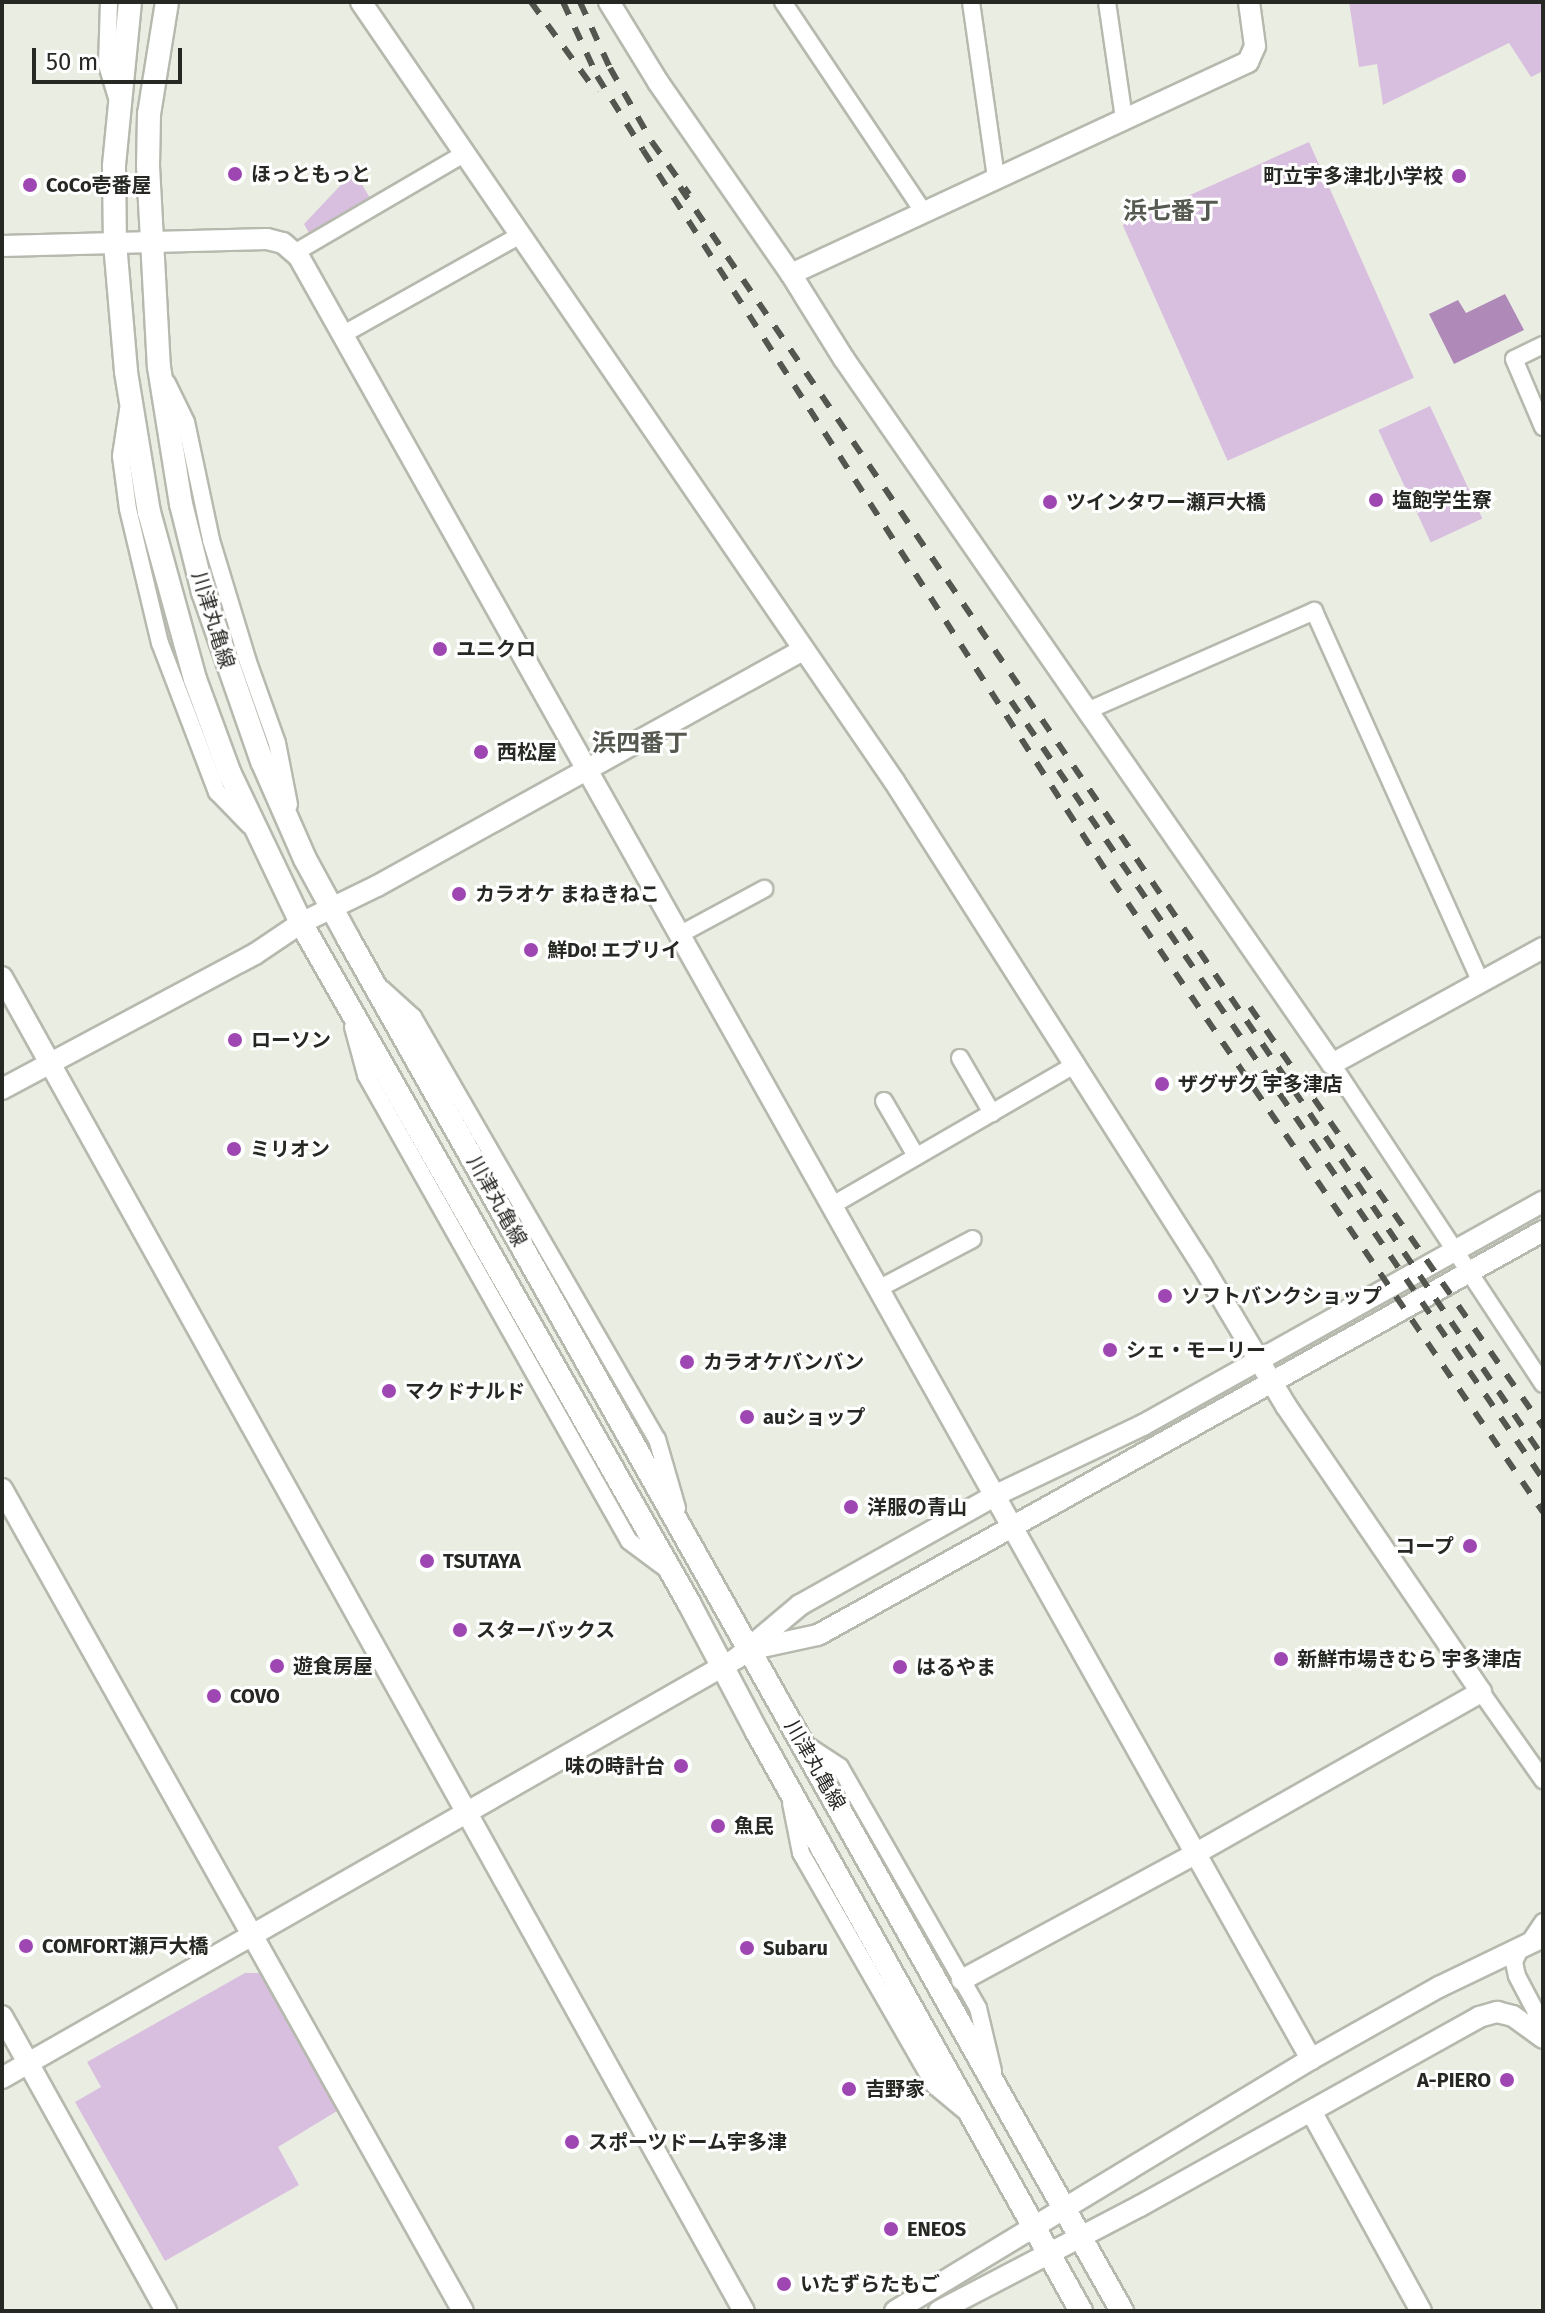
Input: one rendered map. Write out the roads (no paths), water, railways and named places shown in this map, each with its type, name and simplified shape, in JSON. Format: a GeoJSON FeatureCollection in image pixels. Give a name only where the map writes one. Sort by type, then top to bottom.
{"type":"FeatureCollection","features":[{"type":"Feature","properties":{"kind":"main road","name":"川津丸亀線"},"geometry":{"type":"LineString","coordinates":[[130,2],[119,103],[115,243],[130,399],[149,512],[172,603],[230,774],[301,923],[672,1573],[1081,2311]]}},
{"type":"Feature","properties":{"kind":"main road","name":"川津丸亀線"},"geometry":{"type":"LineString","coordinates":[[167,2],[149,114],[150,242],[159,367],[181,504],[203,592],[227,667],[294,834],[372,980],[1122,2311]]}},
{"type":"Feature","properties":{"kind":"street"},"geometry":{"type":"LineString","coordinates":[[109,2],[107,65],[119,103]]}},
{"type":"Feature","properties":{"kind":"street"},"geometry":{"type":"LineString","coordinates":[[361,2],[894,781],[1271,1382],[1543,1780]]}},
{"type":"Feature","properties":{"kind":"street"},"geometry":{"type":"LineString","coordinates":[[609,2],[658,82],[791,274],[844,359],[1332,1064],[1543,1384]]}},
{"type":"Feature","properties":{"kind":"street"},"geometry":{"type":"LineString","coordinates":[[783,2],[922,210]]}},
{"type":"Feature","properties":{"kind":"street"},"geometry":{"type":"LineString","coordinates":[[971,2],[996,177]]}},
{"type":"Feature","properties":{"kind":"street"},"geometry":{"type":"LineString","coordinates":[[1107,2],[1124,118]]}},
{"type":"Feature","properties":{"kind":"street"},"geometry":{"type":"LineString","coordinates":[[791,274],[922,210],[1248,62],[1255,46],[1249,2]]}},
{"type":"Feature","properties":{"kind":"street"},"geometry":{"type":"LineString","coordinates":[[296,252],[464,154]]}},
{"type":"Feature","properties":{"kind":"street"},"geometry":{"type":"LineString","coordinates":[[342,335],[520,235]]}},
{"type":"Feature","properties":{"kind":"street"},"geometry":{"type":"LineString","coordinates":[[2,246],[267,239],[283,243],[296,252],[1311,2059]]}},
{"type":"Feature","properties":{"kind":"street"},"geometry":{"type":"LineString","coordinates":[[1543,345],[1514,359],[1543,427]]}},
{"type":"Feature","properties":{"kind":"street"},"geometry":{"type":"LineString","coordinates":[[1089,710],[1314,611],[1480,980]]}},
{"type":"Feature","properties":{"kind":"street"},"geometry":{"type":"LineString","coordinates":[[2,1089],[255,954],[301,923],[587,770],[802,650]]}},
{"type":"Feature","properties":{"kind":"street"},"geometry":{"type":"LineString","coordinates":[[679,935],[764,889]]}},
{"type":"Feature","properties":{"kind":"street"},"geometry":{"type":"LineString","coordinates":[[1332,1064],[1543,948]]}},
{"type":"Feature","properties":{"kind":"street"},"geometry":{"type":"LineString","coordinates":[[2,977],[744,2311]]}},
{"type":"Feature","properties":{"kind":"street"},"geometry":{"type":"LineString","coordinates":[[960,1058],[992,1113]]}},
{"type":"Feature","properties":{"kind":"street"},"geometry":{"type":"LineString","coordinates":[[831,1206],[1074,1065]]}},
{"type":"Feature","properties":{"kind":"street"},"geometry":{"type":"LineString","coordinates":[[884,1101],[916,1156]]}},
{"type":"Feature","properties":{"kind":"street"},"geometry":{"type":"LineString","coordinates":[[2,2078],[751,1650],[800,1605],[994,1496],[1143,1425],[1543,1201]]}},
{"type":"Feature","properties":{"kind":"street"},"geometry":{"type":"LineString","coordinates":[[751,1650],[818,1635],[1543,1231]]}},
{"type":"Feature","properties":{"kind":"street"},"geometry":{"type":"LineString","coordinates":[[878,1289],[973,1239]]}},
{"type":"Feature","properties":{"kind":"street"},"geometry":{"type":"LineString","coordinates":[[2,1489],[463,2311]]}},
{"type":"Feature","properties":{"kind":"street"},"geometry":{"type":"LineString","coordinates":[[962,1980],[1195,1854],[1481,1692]]}},
{"type":"Feature","properties":{"kind":"street"},"geometry":{"type":"LineString","coordinates":[[803,1743],[840,1767],[978,2008],[996,2084]]}},
{"type":"Feature","properties":{"kind":"street"},"geometry":{"type":"LineString","coordinates":[[1542,2037],[1536,2012],[1517,1976],[1514,1962],[1543,1922]]}},
{"type":"Feature","properties":{"kind":"street"},"geometry":{"type":"LineString","coordinates":[[895,2311],[1311,2059],[1439,1987],[1531,1942]]}},
{"type":"Feature","properties":{"kind":"street"},"geometry":{"type":"LineString","coordinates":[[939,2311],[1080,2238],[1479,2017],[1497,2012],[1513,2016],[1542,2037]]}},
{"type":"Feature","properties":{"kind":"street"},"geometry":{"type":"LineString","coordinates":[[2,2016],[166,2311]]}},
{"type":"Feature","properties":{"kind":"street"},"geometry":{"type":"LineString","coordinates":[[1311,2111],[1421,2311]]}},
{"type":"Feature","properties":{"kind":"railway"},"geometry":{"type":"LineString","coordinates":[[531,2],[597,93]]}},
{"type":"Feature","properties":{"kind":"railway"},"geometry":{"type":"LineString","coordinates":[[563,2],[597,76],[643,150],[1112,880],[1543,1512]]}},
{"type":"Feature","properties":{"kind":"railway"},"geometry":{"type":"LineString","coordinates":[[580,2],[610,68],[652,142],[689,194]]}},
{"type":"Feature","properties":{"kind":"railway"},"geometry":{"type":"LineString","coordinates":[[680,187],[1543,1457]]}},
{"type":"Feature","properties":{"kind":"railway"},"geometry":{"type":"LineString","coordinates":[[1011,701],[1543,1479]]}},
{"type":"Feature","properties":{"kind":"railway"},"geometry":{"type":"LineString","coordinates":[[1250,1007],[1543,1427]]}},
{"type":"Feature","properties":{"kind":"place","name":"ほっともっと"},"geometry":{"type":"Point","coordinates":[235,174]}},
{"type":"Feature","properties":{"kind":"place","name":"町立宇多津北小学校"},"geometry":{"type":"Point","coordinates":[1459,176]}},
{"type":"Feature","properties":{"kind":"place","name":"CoCo壱番屋"},"geometry":{"type":"Point","coordinates":[30,185]}},
{"type":"Feature","properties":{"kind":"place","name":"塩飽学生寮"},"geometry":{"type":"Point","coordinates":[1376,500]}},
{"type":"Feature","properties":{"kind":"place","name":"ツインタワー瀬戸大橋"},"geometry":{"type":"Point","coordinates":[1050,502]}},
{"type":"Feature","properties":{"kind":"place","name":"ユニクロ"},"geometry":{"type":"Point","coordinates":[440,649]}},
{"type":"Feature","properties":{"kind":"place","name":"西松屋"},"geometry":{"type":"Point","coordinates":[481,752]}},
{"type":"Feature","properties":{"kind":"place","name":"カラオケ まねきねこ"},"geometry":{"type":"Point","coordinates":[459,894]}},
{"type":"Feature","properties":{"kind":"place","name":"鮮Do! エブリイ"},"geometry":{"type":"Point","coordinates":[531,950]}},
{"type":"Feature","properties":{"kind":"place","name":"ローソン"},"geometry":{"type":"Point","coordinates":[235,1040]}},
{"type":"Feature","properties":{"kind":"place","name":"ザグザグ 宇多津店"},"geometry":{"type":"Point","coordinates":[1162,1084]}},
{"type":"Feature","properties":{"kind":"place","name":"ミリオン"},"geometry":{"type":"Point","coordinates":[234,1149]}},
{"type":"Feature","properties":{"kind":"place","name":"ソフトバンクショップ"},"geometry":{"type":"Point","coordinates":[1165,1296]}},
{"type":"Feature","properties":{"kind":"place","name":"シェ・モーリー"},"geometry":{"type":"Point","coordinates":[1110,1350]}},
{"type":"Feature","properties":{"kind":"place","name":"カラオケバンバン"},"geometry":{"type":"Point","coordinates":[687,1362]}},
{"type":"Feature","properties":{"kind":"place","name":"マクドナルド"},"geometry":{"type":"Point","coordinates":[389,1391]}},
{"type":"Feature","properties":{"kind":"place","name":"auショップ"},"geometry":{"type":"Point","coordinates":[747,1417]}},
{"type":"Feature","properties":{"kind":"place","name":"洋服の青山"},"geometry":{"type":"Point","coordinates":[851,1507]}},
{"type":"Feature","properties":{"kind":"place","name":"コープ"},"geometry":{"type":"Point","coordinates":[1470,1546]}},
{"type":"Feature","properties":{"kind":"place","name":"TSUTAYA"},"geometry":{"type":"Point","coordinates":[427,1561]}},
{"type":"Feature","properties":{"kind":"place","name":"スターバックス"},"geometry":{"type":"Point","coordinates":[460,1630]}},
{"type":"Feature","properties":{"kind":"place","name":"新鮮市場きむら 宇多津店"},"geometry":{"type":"Point","coordinates":[1281,1659]}},
{"type":"Feature","properties":{"kind":"place","name":"遊食房屋"},"geometry":{"type":"Point","coordinates":[277,1666]}},
{"type":"Feature","properties":{"kind":"place","name":"はるやま"},"geometry":{"type":"Point","coordinates":[900,1667]}},
{"type":"Feature","properties":{"kind":"place","name":"COVO"},"geometry":{"type":"Point","coordinates":[214,1696]}},
{"type":"Feature","properties":{"kind":"place","name":"味の時計台"},"geometry":{"type":"Point","coordinates":[681,1766]}},
{"type":"Feature","properties":{"kind":"place","name":"魚民"},"geometry":{"type":"Point","coordinates":[718,1826]}},
{"type":"Feature","properties":{"kind":"place","name":"COMFORT瀬戸大橋"},"geometry":{"type":"Point","coordinates":[26,1946]}},
{"type":"Feature","properties":{"kind":"place","name":"Subaru"},"geometry":{"type":"Point","coordinates":[747,1948]}},
{"type":"Feature","properties":{"kind":"place","name":"A-PIERO"},"geometry":{"type":"Point","coordinates":[1507,2080]}},
{"type":"Feature","properties":{"kind":"place","name":"吉野家"},"geometry":{"type":"Point","coordinates":[849,2089]}},
{"type":"Feature","properties":{"kind":"place","name":"スポーツドーム宇多津"},"geometry":{"type":"Point","coordinates":[572,2142]}},
{"type":"Feature","properties":{"kind":"place","name":"ENEOS"},"geometry":{"type":"Point","coordinates":[891,2229]}},
{"type":"Feature","properties":{"kind":"place","name":"いたずらたもご"},"geometry":{"type":"Point","coordinates":[784,2284]}},
{"type":"Feature","properties":{"kind":"district","name":"浜七番丁"},"geometry":{"type":"Point","coordinates":[1171,212]}},
{"type":"Feature","properties":{"kind":"district","name":"浜四番丁"},"geometry":{"type":"Point","coordinates":[640,744]}}]}
